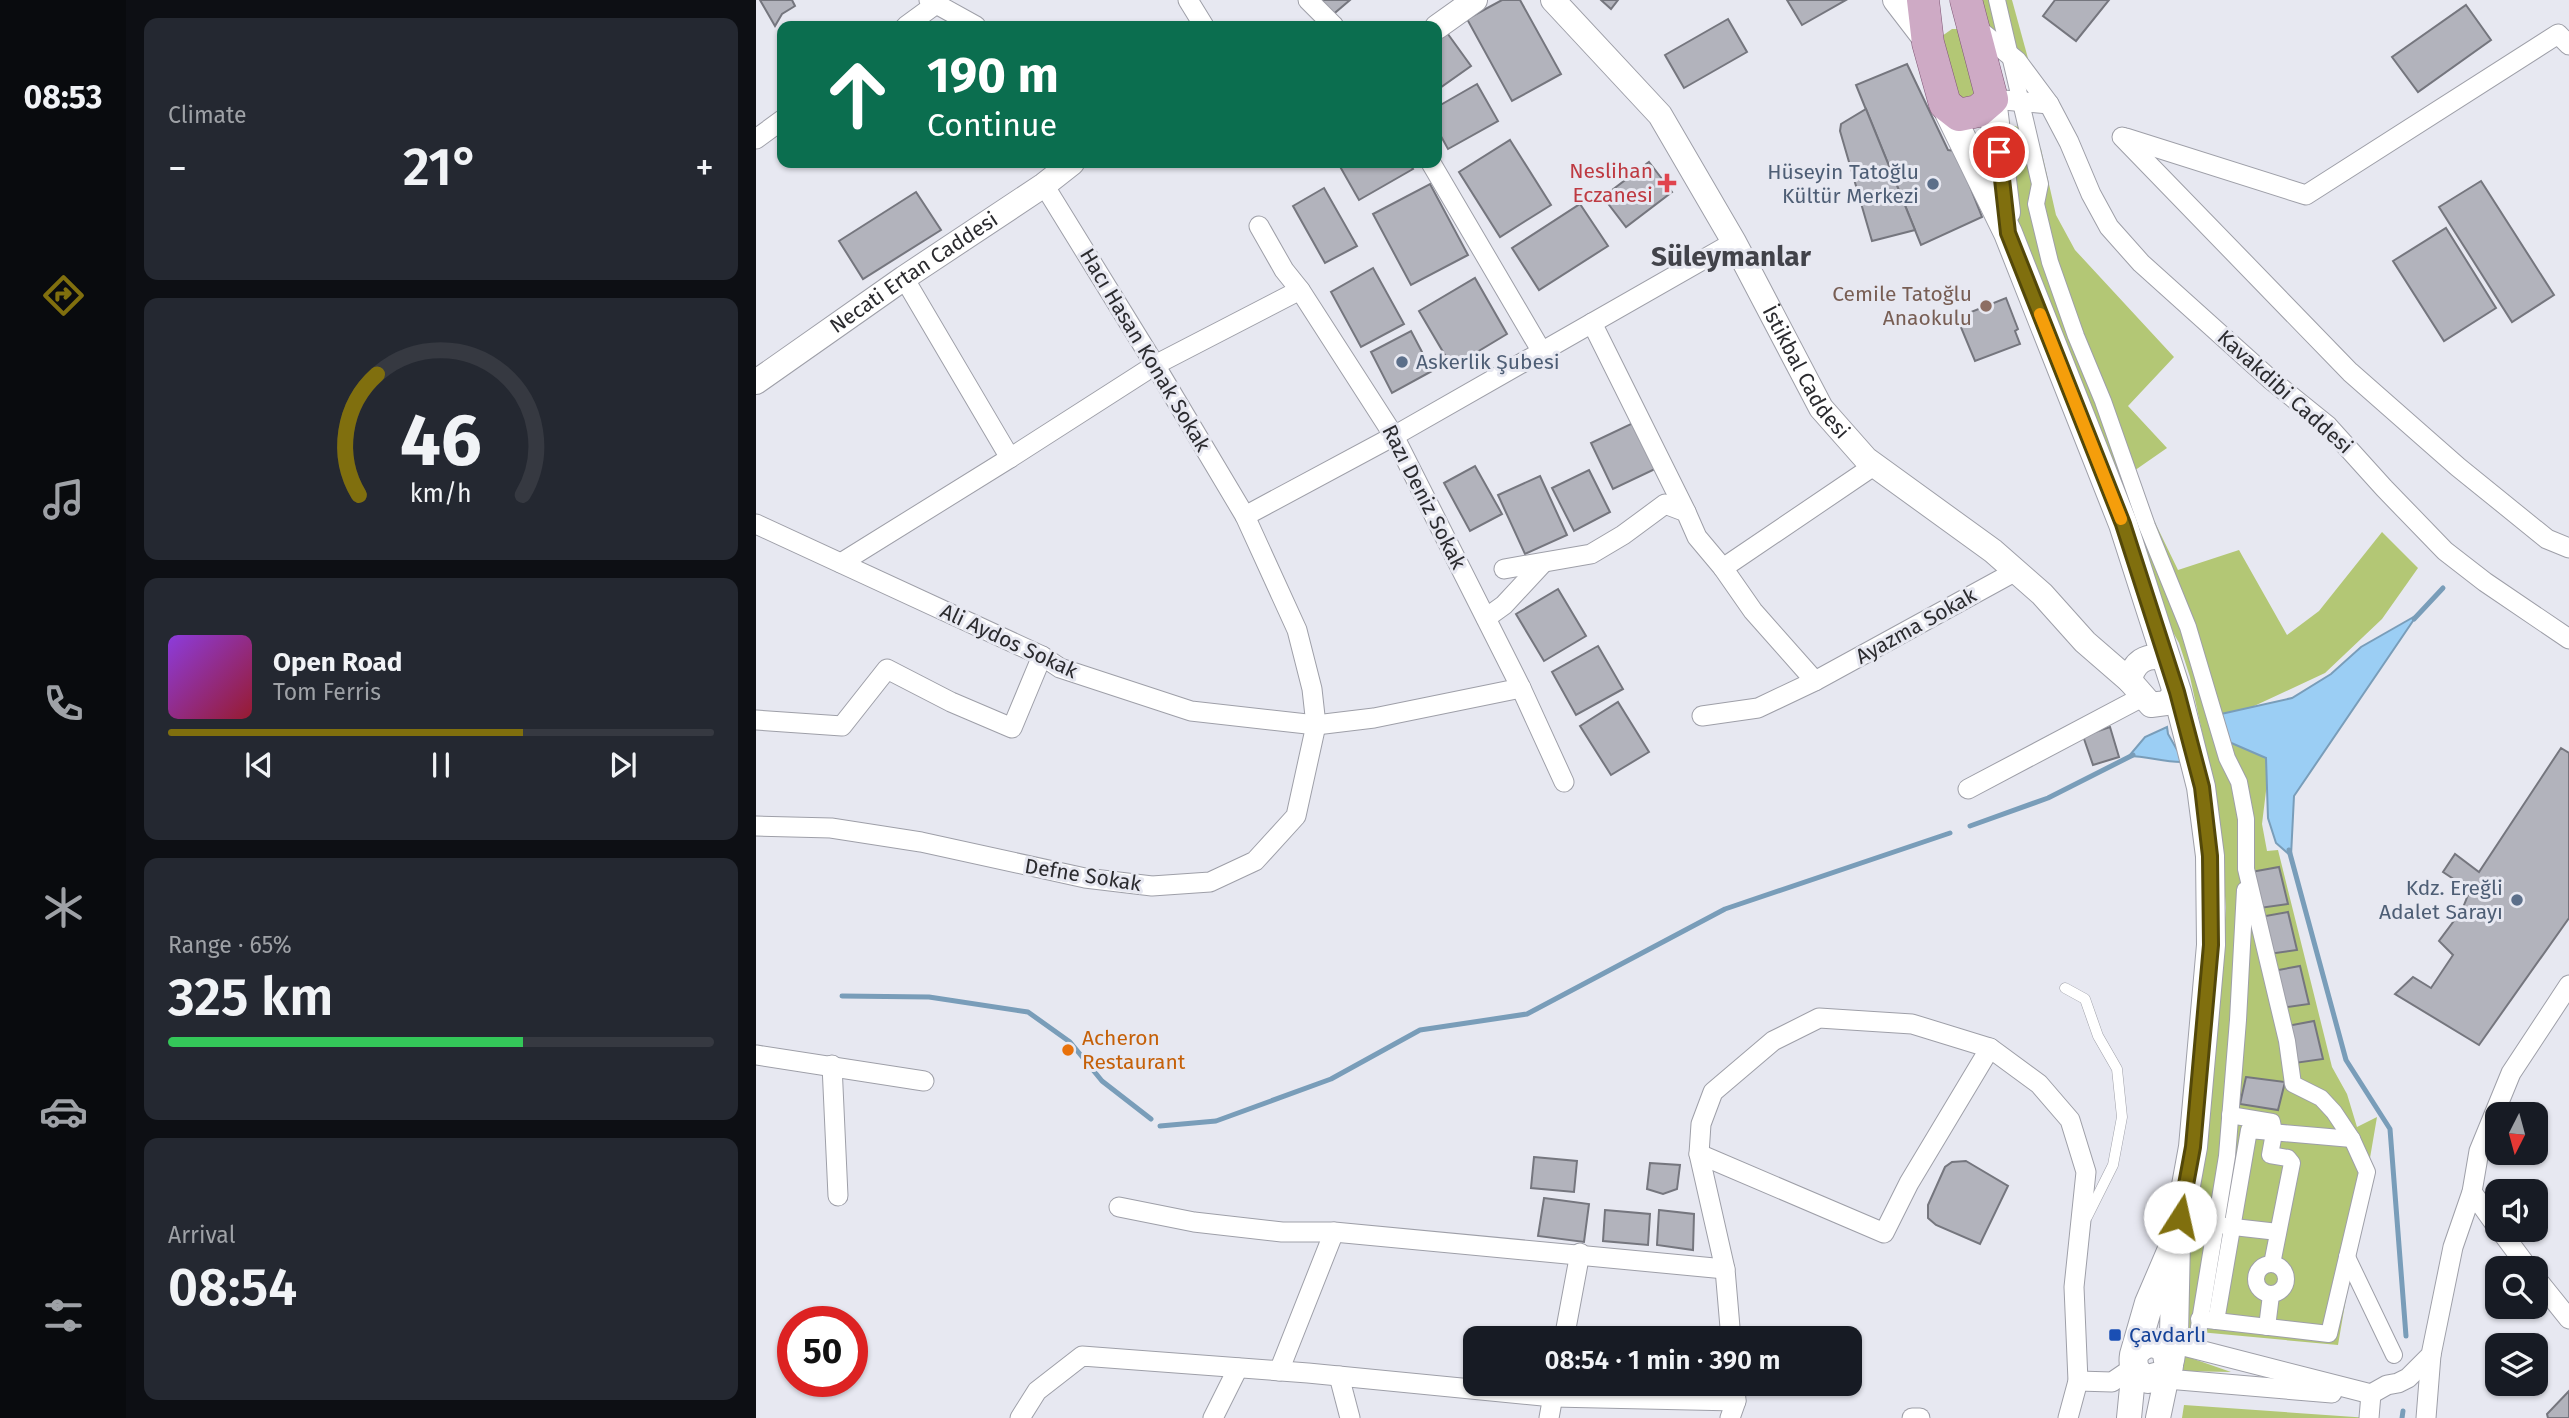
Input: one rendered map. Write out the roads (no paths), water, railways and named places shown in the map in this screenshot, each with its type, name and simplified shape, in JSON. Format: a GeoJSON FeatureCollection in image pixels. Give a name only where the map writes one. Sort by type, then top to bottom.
{"type":"FeatureCollection","features":[{"type":"Feature","properties":{"kind":"main road"},"geometry":{"type":"LineString","coordinates":[[1923,0],[1928,43],[1945,104],[2008,233],[2123,524],[2177,692],[2202,787],[2210,856],[2211,945],[2193,1147],[2176,1240],[2169,1362]]}},
{"type":"Feature","properties":{"kind":"main road"},"geometry":{"type":"LineString","coordinates":[[1928,43],[1935,21],[1945,12],[1956,15],[1970,13],[2007,99],[2008,233]]}},
{"type":"Feature","properties":{"kind":"main road"},"geometry":{"type":"LineString","coordinates":[[1945,104],[1959,115],[1978,111],[2007,99]]}},
{"type":"Feature","properties":{"kind":"main road"},"geometry":{"type":"LineString","coordinates":[[2134,1361],[2149,1303],[2176,1240]]}},
{"type":"Feature","properties":{"kind":"main road"},"geometry":{"type":"LineString","coordinates":[[2134,1361],[2143,1345],[2155,1343],[2165,1349],[2169,1362]]}},
{"type":"Feature","properties":{"kind":"street"},"geometry":{"type":"LineString","coordinates":[[1188,0],[1201,21]]}},
{"type":"Feature","properties":{"kind":"street"},"geometry":{"type":"LineString","coordinates":[[1308,0],[1329,21]]}},
{"type":"Feature","properties":{"kind":"street"},"geometry":{"type":"LineString","coordinates":[[1442,23],[1475,0]]}},
{"type":"Feature","properties":{"kind":"street","name":"İstikbal Caddesi"},"geometry":{"type":"LineString","coordinates":[[1553,0],[1660,115],[1734,242],[1821,408],[1866,459],[1993,551],[2042,594],[2085,642],[2191,744]]}},
{"type":"Feature","properties":{"kind":"street"},"geometry":{"type":"LineString","coordinates":[[1895,0],[1928,43]]}},
{"type":"Feature","properties":{"kind":"street"},"geometry":{"type":"LineString","coordinates":[[1995,0],[2008,49],[2007,99],[2040,184],[2036,204],[2049,262],[2103,401],[2147,526],[2188,627],[2227,758],[2239,782],[2246,819],[2243,935],[2227,1156],[2199,1324],[2216,1321],[2329,1334],[2367,1172],[2352,1139],[2334,1111],[2321,1098],[2293,1084],[2287,1041],[2249,881],[2246,856]]}},
{"type":"Feature","properties":{"kind":"street"},"geometry":{"type":"LineString","coordinates":[[911,21],[932,2],[967,21]]}},
{"type":"Feature","properties":{"kind":"street","name":"Kavakdibi Caddesi"},"geometry":{"type":"LineString","coordinates":[[1970,13],[2008,49],[2049,104],[2109,227],[2141,263],[2270,379],[2328,426],[2445,551],[2485,582],[2569,639]]}},
{"type":"Feature","properties":{"kind":"street"},"geometry":{"type":"LineString","coordinates":[[2569,45],[2558,34],[2306,195],[2122,137],[2350,372],[2478,483],[2547,538],[2569,548]]}},
{"type":"Feature","properties":{"kind":"street"},"geometry":{"type":"LineString","coordinates":[[2007,99],[2049,104]]}},
{"type":"Feature","properties":{"kind":"street"},"geometry":{"type":"LineString","coordinates":[[756,139],[777,124]]}},
{"type":"Feature","properties":{"kind":"street","name":"Necati Ertan Caddesi"},"geometry":{"type":"LineString","coordinates":[[756,382],[1066,168]]}},
{"type":"Feature","properties":{"kind":"street"},"geometry":{"type":"LineString","coordinates":[[1434,168],[1542,352]]}},
{"type":"Feature","properties":{"kind":"street","name":"Hacı Hasan Konak Sokak"},"geometry":{"type":"LineString","coordinates":[[1044,185],[1245,516],[1297,630],[1312,689],[1316,725]]}},
{"type":"Feature","properties":{"kind":"street","name":"Razı Deniz Sokak"},"geometry":{"type":"LineString","coordinates":[[1259,226],[1284,270],[1300,289],[1394,436],[1521,688],[1564,782]]}},
{"type":"Feature","properties":{"kind":"street"},"geometry":{"type":"LineString","coordinates":[[1245,516],[1394,436],[1734,242]]}},
{"type":"Feature","properties":{"kind":"street"},"geometry":{"type":"LineString","coordinates":[[904,278],[1010,458]]}},
{"type":"Feature","properties":{"kind":"street"},"geometry":{"type":"LineString","coordinates":[[841,562],[1155,365],[1300,289]]}},
{"type":"Feature","properties":{"kind":"street"},"geometry":{"type":"LineString","coordinates":[[1592,323],[1697,537],[1753,611],[1815,681]]}},
{"type":"Feature","properties":{"kind":"street"},"geometry":{"type":"LineString","coordinates":[[1723,568],[1875,465]]}},
{"type":"Feature","properties":{"kind":"street"},"geometry":{"type":"LineString","coordinates":[[1504,569],[1591,554],[1623,535],[1665,504],[1686,512]]}},
{"type":"Feature","properties":{"kind":"street","name":"Ali Aydos Sokak"},"geometry":{"type":"LineString","coordinates":[[756,524],[1042,656],[1060,668],[1191,711],[1316,725],[1374,718],[1521,688]]}},
{"type":"Feature","properties":{"kind":"street"},"geometry":{"type":"LineString","coordinates":[[1486,618],[1504,605],[1543,564]]}},
{"type":"Feature","properties":{"kind":"street","name":"Ayazma Sokak"},"geometry":{"type":"LineString","coordinates":[[1702,716],[1758,708],[1815,681],[2016,571]]}},
{"type":"Feature","properties":{"kind":"street"},"geometry":{"type":"LineString","coordinates":[[756,720],[842,726],[887,669],[951,702],[1012,728],[1042,656]]}},
{"type":"Feature","properties":{"kind":"street"},"geometry":{"type":"LineString","coordinates":[[2142,694],[2135,666],[2148,657],[2164,658]]}},
{"type":"Feature","properties":{"kind":"street"},"geometry":{"type":"LineString","coordinates":[[1968,789],[2142,694],[2166,703],[2177,692]]}},
{"type":"Feature","properties":{"kind":"street","name":"Defne Sokak"},"geometry":{"type":"LineString","coordinates":[[756,826],[831,828],[921,842],[1085,878],[1152,886],[1210,882],[1255,861],[1296,816],[1316,725]]}},
{"type":"Feature","properties":{"kind":"street"},"geometry":{"type":"LineString","coordinates":[[2426,1418],[2431,1355],[2453,1247],[2472,1192],[2479,1151],[2511,1073],[2569,985]]}},
{"type":"Feature","properties":{"kind":"street"},"geometry":{"type":"LineString","coordinates":[[1730,1326],[1725,1269],[1699,1154],[1701,1124],[1713,1092],[1773,1041],[1819,1018],[1912,1024],[1990,1048],[2039,1084],[2070,1120],[2086,1172],[2074,1287],[2078,1381],[2068,1418]]}},
{"type":"Feature","properties":{"kind":"street"},"geometry":{"type":"LineString","coordinates":[[1699,1154],[1884,1233],[1909,1183],[1990,1048]]}},
{"type":"Feature","properties":{"kind":"street"},"geometry":{"type":"LineString","coordinates":[[756,1055],[923,1081]]}},
{"type":"Feature","properties":{"kind":"street"},"geometry":{"type":"LineString","coordinates":[[832,1065],[838,1196]]}},
{"type":"Feature","properties":{"kind":"street"},"geometry":{"type":"LineString","coordinates":[[2230,1115],[2272,1122],[2274,1133],[2270,1155],[2288,1158],[2292,1163],[2272,1264],[2261,1268],[2256,1277],[2258,1287],[2271,1295],[2267,1327]]}},
{"type":"Feature","properties":{"kind":"street"},"geometry":{"type":"LineString","coordinates":[[2216,1321],[2249,1130],[2352,1139]]}},
{"type":"Feature","properties":{"kind":"street"},"geometry":{"type":"LineString","coordinates":[[2472,1192],[2485,1209]]}},
{"type":"Feature","properties":{"kind":"street"},"geometry":{"type":"LineString","coordinates":[[1119,1207],[1194,1222],[1282,1233],[1334,1231],[1725,1269]]}},
{"type":"Feature","properties":{"kind":"street"},"geometry":{"type":"LineString","coordinates":[[2214,1224],[2278,1232]]}},
{"type":"Feature","properties":{"kind":"street"},"geometry":{"type":"LineString","coordinates":[[1279,1371],[1334,1231]]}},
{"type":"Feature","properties":{"kind":"street"},"geometry":{"type":"LineString","coordinates":[[1566,1326],[1580,1253]]}},
{"type":"Feature","properties":{"kind":"street"},"geometry":{"type":"LineString","coordinates":[[2347,1257],[2394,1354]]}},
{"type":"Feature","properties":{"kind":"street"},"geometry":{"type":"LineString","coordinates":[[2548,1293],[2569,1319]]}},
{"type":"Feature","properties":{"kind":"street"},"geometry":{"type":"LineString","coordinates":[[2169,1362],[2292,1391],[2371,1394],[2387,1385],[2399,1384],[2431,1355]]}},
{"type":"Feature","properties":{"kind":"street"},"geometry":{"type":"LineString","coordinates":[[1020,1418],[1037,1391],[1082,1356],[1463,1385]]}},
{"type":"Feature","properties":{"kind":"street"},"geometry":{"type":"LineString","coordinates":[[2078,1381],[2112,1382],[2134,1361]]}},
{"type":"Feature","properties":{"kind":"street"},"geometry":{"type":"LineString","coordinates":[[2129,1418],[2134,1361]]}},
{"type":"Feature","properties":{"kind":"street"},"geometry":{"type":"LineString","coordinates":[[2169,1362],[2371,1394]]}},
{"type":"Feature","properties":{"kind":"street"},"geometry":{"type":"LineString","coordinates":[[2158,1418],[2169,1362]]}},
{"type":"Feature","properties":{"kind":"street"},"geometry":{"type":"LineString","coordinates":[[1213,1418],[1238,1368]]}},
{"type":"Feature","properties":{"kind":"street"},"geometry":{"type":"LineString","coordinates":[[1339,1376],[1350,1418]]}},
{"type":"Feature","properties":{"kind":"street"},"geometry":{"type":"LineString","coordinates":[[2368,1418],[2371,1394]]}},
{"type":"Feature","properties":{"kind":"street"},"geometry":{"type":"LineString","coordinates":[[1549,1418],[1553,1396]]}},
{"type":"Feature","properties":{"kind":"street"},"geometry":{"type":"LineString","coordinates":[[1644,1396],[1734,1401]]}},
{"type":"Feature","properties":{"kind":"street"},"geometry":{"type":"LineString","coordinates":[[1912,1418],[1920,1418]]}},
{"type":"Feature","properties":{"kind":"lane"},"geometry":{"type":"LineString","coordinates":[[2065,988],[2085,999],[2098,1036],[2117,1069],[2122,1117],[2113,1165],[2080,1234]]}},
{"type":"Feature","properties":{"kind":"water"},"geometry":{"type":"Polygon","coordinates":[[[2417,615],[2294,796],[2291,856],[2276,843],[2268,818],[2266,758],[2229,742],[2221,714],[2292,698],[2331,674],[2361,647],[2417,615]]]}},
{"type":"Feature","properties":{"kind":"water"},"geometry":{"type":"Polygon","coordinates":[[[2167,727],[2168,734],[2184,762],[2129,756],[2145,737],[2167,727]]]}},
{"type":"Feature","properties":{"kind":"waterway"},"geometry":{"type":"LineString","coordinates":[[2414,619],[2443,588]]}},
{"type":"Feature","properties":{"kind":"waterway"},"geometry":{"type":"LineString","coordinates":[[1970,826],[2048,798],[2133,755]]}},
{"type":"Feature","properties":{"kind":"waterway"},"geometry":{"type":"LineString","coordinates":[[1160,1126],[1216,1121],[1331,1079],[1420,1030],[1527,1014],[1725,909],[1950,833]]}},
{"type":"Feature","properties":{"kind":"waterway"},"geometry":{"type":"LineString","coordinates":[[2289,850],[2346,1060],[2390,1129],[2406,1336]]}},
{"type":"Feature","properties":{"kind":"waterway"},"geometry":{"type":"LineString","coordinates":[[842,996],[929,997],[1028,1012],[1070,1042],[1102,1081],[1151,1119]]}},
{"type":"Feature","properties":{"kind":"waterway"},"geometry":{"type":"LineString","coordinates":[[2402,1418],[2403,1411]]}},
{"type":"Feature","properties":{"kind":"place","name":"Neslihan Eczanesi"},"geometry":{"type":"Point","coordinates":[1667,183]}},
{"type":"Feature","properties":{"kind":"place","name":"Hüseyin Tatoğlu Kültür Merkezi"},"geometry":{"type":"Point","coordinates":[1933,184]}},
{"type":"Feature","properties":{"kind":"place","name":"Cemile Tatoğlu Anaokulu"},"geometry":{"type":"Point","coordinates":[1986,306]}},
{"type":"Feature","properties":{"kind":"place","name":"Askerlik Şubesi"},"geometry":{"type":"Point","coordinates":[1402,362]}},
{"type":"Feature","properties":{"kind":"place","name":"Kdz. Ereğli Adalet Sarayı"},"geometry":{"type":"Point","coordinates":[2517,900]}},
{"type":"Feature","properties":{"kind":"place","name":"Acheron Restaurant"},"geometry":{"type":"Point","coordinates":[1068,1050]}},
{"type":"Feature","properties":{"kind":"place","name":"Çavdarlı"},"geometry":{"type":"Point","coordinates":[2115,1335]}},
{"type":"Feature","properties":{"kind":"district","name":"Süleymanlar"},"geometry":{"type":"Point","coordinates":[1731,256]}}]}
